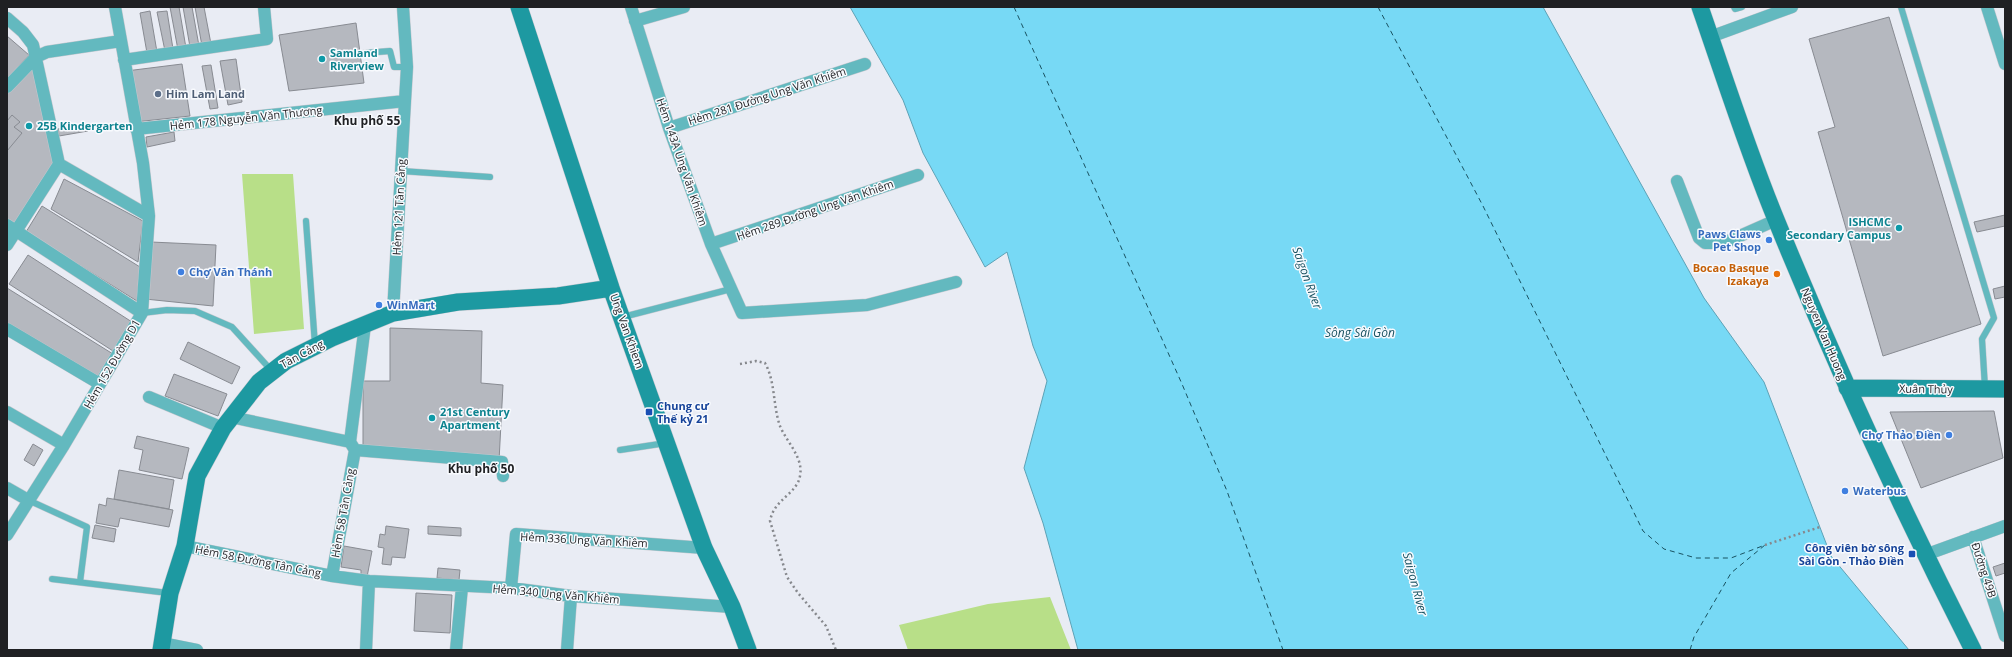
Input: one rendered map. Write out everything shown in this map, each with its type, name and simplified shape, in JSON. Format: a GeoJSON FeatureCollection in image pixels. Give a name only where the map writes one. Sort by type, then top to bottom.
{"type":"FeatureCollection","features":[{"type":"Feature","properties":{"kind":"main road","name":"Ung Van Khiem"},"geometry":{"type":"LineString","coordinates":[[519,7],[611,288],[704,548],[732,607],[748,650]]}},
{"type":"Feature","properties":{"kind":"main road","name":"Nguyen Van Huong"},"geometry":{"type":"LineString","coordinates":[[1700,7],[1776,220],[1847,388],[1925,555],[1973,650]]}},
{"type":"Feature","properties":{"kind":"main road","name":"Tân Cảng"},"geometry":{"type":"LineString","coordinates":[[161,646],[170,593],[185,546],[197,476],[227,422],[259,382],[286,361],[393,313],[458,302],[558,296],[611,288]]}},
{"type":"Feature","properties":{"kind":"main road","name":"Xuân Thủy"},"geometry":{"type":"LineString","coordinates":[[1847,388],[2005,389]]}},
{"type":"Feature","properties":{"kind":"street","name":"Hẻm 152 Đường D1"},"geometry":{"type":"LineString","coordinates":[[7,535],[64,445],[142,313],[149,216],[115,7]]}},
{"type":"Feature","properties":{"kind":"street"},"geometry":{"type":"LineString","coordinates":[[124,60],[267,38],[264,7]]}},
{"type":"Feature","properties":{"kind":"street"},"geometry":{"type":"LineString","coordinates":[[403,7],[407,67],[405,101]]}},
{"type":"Feature","properties":{"kind":"street","name":"Hẻm 143A Ung Văn Khiêm"},"geometry":{"type":"LineString","coordinates":[[630,7],[670,128],[711,244],[742,313],[866,305],[956,282]]}},
{"type":"Feature","properties":{"kind":"street"},"geometry":{"type":"LineString","coordinates":[[635,21],[684,7]]}},
{"type":"Feature","properties":{"kind":"street"},"geometry":{"type":"LineString","coordinates":[[1710,37],[1792,7]]}},
{"type":"Feature","properties":{"kind":"street"},"geometry":{"type":"LineString","coordinates":[[1987,7],[2005,64]]}},
{"type":"Feature","properties":{"kind":"street"},"geometry":{"type":"LineString","coordinates":[[7,18],[23,32],[33,45],[60,164],[149,216]]}},
{"type":"Feature","properties":{"kind":"street"},"geometry":{"type":"LineString","coordinates":[[7,87],[36,57],[47,52],[121,41]]}},
{"type":"Feature","properties":{"kind":"street","name":"Hẻm 281 Đường Ung Văn Khiêm"},"geometry":{"type":"LineString","coordinates":[[670,128],[865,64]]}},
{"type":"Feature","properties":{"kind":"street","name":"Hẻm 178 Nguyễn Văn Thương"},"geometry":{"type":"LineString","coordinates":[[136,129],[405,101]]}},
{"type":"Feature","properties":{"kind":"street","name":"Hẻm 121 Tân Cảng"},"geometry":{"type":"LineString","coordinates":[[393,313],[405,101]]}},
{"type":"Feature","properties":{"kind":"street"},"geometry":{"type":"LineString","coordinates":[[7,245],[12,228],[60,164]]}},
{"type":"Feature","properties":{"kind":"street","name":"Hẻm 289 Đường Ung Văn Khiêm"},"geometry":{"type":"LineString","coordinates":[[711,244],[918,175]]}},
{"type":"Feature","properties":{"kind":"street"},"geometry":{"type":"LineString","coordinates":[[1677,181],[1699,238],[1705,244],[1724,243],[1776,220]]}},
{"type":"Feature","properties":{"kind":"street"},"geometry":{"type":"LineString","coordinates":[[12,228],[142,313]]}},
{"type":"Feature","properties":{"kind":"street"},"geometry":{"type":"LineString","coordinates":[[353,446],[365,325]]}},
{"type":"Feature","properties":{"kind":"street"},"geometry":{"type":"LineString","coordinates":[[7,329],[100,384]]}},
{"type":"Feature","properties":{"kind":"street"},"geometry":{"type":"LineString","coordinates":[[149,397],[227,422],[353,446],[502,462],[503,476]]}},
{"type":"Feature","properties":{"kind":"street"},"geometry":{"type":"LineString","coordinates":[[7,412],[64,445]]}},
{"type":"Feature","properties":{"kind":"street","name":"Hẻm 58 Tân Cảng"},"geometry":{"type":"LineString","coordinates":[[332,576],[353,446]]}},
{"type":"Feature","properties":{"kind":"street"},"geometry":{"type":"LineString","coordinates":[[7,488],[28,500]]}},
{"type":"Feature","properties":{"kind":"street","name":"Đường 49B"},"geometry":{"type":"LineString","coordinates":[[2005,526],[1973,536],[2005,636]]}},
{"type":"Feature","properties":{"kind":"street","name":"Hẻm 336 Ung Văn Khiêm"},"geometry":{"type":"LineString","coordinates":[[511,588],[516,534],[704,548]]}},
{"type":"Feature","properties":{"kind":"street"},"geometry":{"type":"LineString","coordinates":[[1925,555],[1973,536]]}},
{"type":"Feature","properties":{"kind":"street","name":"Hẻm 58 Đường Tân Cảng"},"geometry":{"type":"LineString","coordinates":[[185,546],[332,576]]}},
{"type":"Feature","properties":{"kind":"street","name":"Hẻm 340 Ung Văn Khiêm"},"geometry":{"type":"LineString","coordinates":[[332,576],[369,581],[462,587],[511,588],[571,596],[732,607]]}},
{"type":"Feature","properties":{"kind":"street"},"geometry":{"type":"LineString","coordinates":[[366,650],[369,581]]}},
{"type":"Feature","properties":{"kind":"street"},"geometry":{"type":"LineString","coordinates":[[456,650],[462,587]]}},
{"type":"Feature","properties":{"kind":"street"},"geometry":{"type":"LineString","coordinates":[[567,650],[571,596]]}},
{"type":"Feature","properties":{"kind":"street"},"geometry":{"type":"LineString","coordinates":[[161,646],[197,650]]}},
{"type":"Feature","properties":{"kind":"lane"},"geometry":{"type":"LineString","coordinates":[[1734,7],[1735,9],[1742,7]]}},
{"type":"Feature","properties":{"kind":"lane"},"geometry":{"type":"LineString","coordinates":[[1901,7],[1994,318],[1982,339],[1985,390]]}},
{"type":"Feature","properties":{"kind":"lane"},"geometry":{"type":"LineString","coordinates":[[365,53],[390,51],[394,67],[407,67]]}},
{"type":"Feature","properties":{"kind":"lane"},"geometry":{"type":"LineString","coordinates":[[401,171],[490,177]]}},
{"type":"Feature","properties":{"kind":"lane"},"geometry":{"type":"LineString","coordinates":[[306,221],[315,347]]}},
{"type":"Feature","properties":{"kind":"lane"},"geometry":{"type":"LineString","coordinates":[[622,317],[731,289]]}},
{"type":"Feature","properties":{"kind":"lane"},"geometry":{"type":"LineString","coordinates":[[142,313],[167,310],[195,311],[232,327],[272,372]]}},
{"type":"Feature","properties":{"kind":"lane"},"geometry":{"type":"LineString","coordinates":[[620,450],[667,443]]}},
{"type":"Feature","properties":{"kind":"lane"},"geometry":{"type":"LineString","coordinates":[[28,500],[87,527],[80,582]]}},
{"type":"Feature","properties":{"kind":"lane"},"geometry":{"type":"LineString","coordinates":[[52,579],[170,593]]}},
{"type":"Feature","properties":{"kind":"path"},"geometry":{"type":"LineString","coordinates":[[740,364],[756,361],[765,363],[770,370],[779,423],[801,466],[800,477],[796,486],[772,512],[770,521],[787,577],[798,593],[826,626],[836,650]]}},
{"type":"Feature","properties":{"kind":"path"},"geometry":{"type":"LineString","coordinates":[[1765,545],[1820,527]]}},
{"type":"Feature","properties":{"kind":"green space"},"geometry":{"type":"Polygon","coordinates":[[[242,174],[293,174],[304,329],[254,334],[242,174]]]}},
{"type":"Feature","properties":{"kind":"green space"},"geometry":{"type":"Polygon","coordinates":[[[1050,597],[1071,650],[908,650],[899,625],[988,604],[1050,597]]]}},
{"type":"Feature","properties":{"kind":"water","name":"Sông Sài Gòn"},"geometry":{"type":"Polygon","coordinates":[[[850,7],[1543,7],[1704,298],[1764,382],[1831,556],[1909,650],[1078,650],[1043,523],[1024,468],[1047,381],[1033,346],[1007,252],[985,267],[923,153],[903,100],[850,7]]]}},
{"type":"Feature","properties":{"kind":"building"},"geometry":{"type":"Polygon","coordinates":[[[170,7],[179,7],[186,48],[178,50],[170,7]]]}},
{"type":"Feature","properties":{"kind":"building"},"geometry":{"type":"Polygon","coordinates":[[[183,7],[192,7],[199,46],[190,47],[183,7]]]}},
{"type":"Feature","properties":{"kind":"building"},"geometry":{"type":"Polygon","coordinates":[[[195,7],[204,7],[211,44],[202,46],[195,7]]]}},
{"type":"Feature","properties":{"kind":"building"},"geometry":{"type":"Polygon","coordinates":[[[150,11],[157,52],[147,53],[140,13],[150,11]]]}},
{"type":"Feature","properties":{"kind":"building"},"geometry":{"type":"Polygon","coordinates":[[[167,11],[173,49],[165,51],[157,12],[167,11]]]}},
{"type":"Feature","properties":{"kind":"building","name":"ISHCMC Secondary Campus"},"geometry":{"type":"Polygon","coordinates":[[[1889,17],[1981,324],[1883,356],[1818,132],[1835,127],[1809,39],[1889,17]]]}},
{"type":"Feature","properties":{"kind":"building","name":"Samland Riverview"},"geometry":{"type":"Polygon","coordinates":[[[356,23],[364,83],[289,91],[279,35],[356,23]]]}},
{"type":"Feature","properties":{"kind":"building"},"geometry":{"type":"Polygon","coordinates":[[[7,36],[29,55],[7,79],[7,36]]]}},
{"type":"Feature","properties":{"kind":"building","name":"25B Kindergarten"},"geometry":{"type":"Polygon","coordinates":[[[36,57],[59,164],[17,231],[7,225],[7,87],[36,57]]]}},
{"type":"Feature","properties":{"kind":"building"},"geometry":{"type":"Polygon","coordinates":[[[236,59],[242,102],[228,105],[220,61],[236,59]]]}},
{"type":"Feature","properties":{"kind":"building","name":"Him Lam Land"},"geometry":{"type":"Polygon","coordinates":[[[182,64],[190,116],[135,122],[126,71],[182,64]]]}},
{"type":"Feature","properties":{"kind":"building"},"geometry":{"type":"Polygon","coordinates":[[[211,65],[218,108],[210,109],[202,66],[211,65]]]}},
{"type":"Feature","properties":{"kind":"building"},"geometry":{"type":"Polygon","coordinates":[[[12,115],[20,122],[14,127],[22,133],[7,151],[7,121],[12,115]]]}},
{"type":"Feature","properties":{"kind":"building"},"geometry":{"type":"Polygon","coordinates":[[[86,124],[88,131],[59,136],[58,129],[86,124]]]}},
{"type":"Feature","properties":{"kind":"building"},"geometry":{"type":"Polygon","coordinates":[[[174,132],[175,141],[147,147],[146,137],[174,132]]]}},
{"type":"Feature","properties":{"kind":"building"},"geometry":{"type":"Polygon","coordinates":[[[64,179],[143,221],[138,262],[51,209],[64,179]]]}},
{"type":"Feature","properties":{"kind":"building"},"geometry":{"type":"Polygon","coordinates":[[[42,206],[140,267],[137,301],[26,232],[42,206]]]}},
{"type":"Feature","properties":{"kind":"building"},"geometry":{"type":"Polygon","coordinates":[[[2005,215],[2005,226],[1977,232],[1974,222],[2005,215]]]}},
{"type":"Feature","properties":{"kind":"building","name":"Chợ Văn Thánh"},"geometry":{"type":"Polygon","coordinates":[[[151,242],[216,245],[213,306],[145,299],[151,242]]]}},
{"type":"Feature","properties":{"kind":"building"},"geometry":{"type":"Polygon","coordinates":[[[28,255],[132,322],[113,351],[9,284],[28,255]]]}},
{"type":"Feature","properties":{"kind":"building"},"geometry":{"type":"Polygon","coordinates":[[[2005,286],[2005,297],[1995,299],[1993,289],[2005,286]]]}},
{"type":"Feature","properties":{"kind":"building"},"geometry":{"type":"Polygon","coordinates":[[[7,288],[113,354],[96,380],[7,327],[7,288]]]}},
{"type":"Feature","properties":{"kind":"building","name":"21st Century Apartment"},"geometry":{"type":"Polygon","coordinates":[[[390,328],[482,331],[481,383],[503,385],[499,461],[363,451],[363,381],[390,381],[390,328]]]}},
{"type":"Feature","properties":{"kind":"building"},"geometry":{"type":"Polygon","coordinates":[[[188,342],[240,367],[232,384],[180,359],[188,342]]]}},
{"type":"Feature","properties":{"kind":"building"},"geometry":{"type":"Polygon","coordinates":[[[174,374],[227,394],[218,416],[165,396],[174,374]]]}},
{"type":"Feature","properties":{"kind":"building","name":"Chợ Thảo Điền"},"geometry":{"type":"Polygon","coordinates":[[[1994,411],[2003,458],[1921,488],[1890,412],[1994,411]]]}},
{"type":"Feature","properties":{"kind":"building"},"geometry":{"type":"Polygon","coordinates":[[[137,436],[189,448],[182,479],[139,470],[143,450],[134,448],[137,436]]]}},
{"type":"Feature","properties":{"kind":"building"},"geometry":{"type":"Polygon","coordinates":[[[33,444],[43,450],[34,466],[24,460],[33,444]]]}},
{"type":"Feature","properties":{"kind":"building"},"geometry":{"type":"Polygon","coordinates":[[[119,470],[174,480],[169,509],[114,499],[119,470]]]}},
{"type":"Feature","properties":{"kind":"building"},"geometry":{"type":"Polygon","coordinates":[[[107,498],[173,510],[169,527],[120,518],[118,527],[96,523],[99,504],[106,506],[107,498]]]}},
{"type":"Feature","properties":{"kind":"building"},"geometry":{"type":"Polygon","coordinates":[[[95,525],[116,529],[114,542],[92,538],[95,525]]]}},
{"type":"Feature","properties":{"kind":"building"},"geometry":{"type":"Polygon","coordinates":[[[386,526],[409,529],[405,558],[392,557],[391,565],[382,564],[384,548],[378,547],[380,534],[385,535],[386,526]]]}},
{"type":"Feature","properties":{"kind":"building"},"geometry":{"type":"Polygon","coordinates":[[[428,526],[461,528],[461,536],[428,534],[428,526]]]}},
{"type":"Feature","properties":{"kind":"building"},"geometry":{"type":"Polygon","coordinates":[[[344,546],[372,551],[367,577],[361,576],[361,570],[341,567],[344,546]]]}},
{"type":"Feature","properties":{"kind":"building"},"geometry":{"type":"Polygon","coordinates":[[[2005,563],[2005,573],[1996,576],[1993,567],[2005,563]]]}},
{"type":"Feature","properties":{"kind":"building"},"geometry":{"type":"Polygon","coordinates":[[[438,568],[460,570],[459,580],[437,578],[438,568]]]}},
{"type":"Feature","properties":{"kind":"building"},"geometry":{"type":"Polygon","coordinates":[[[416,593],[452,595],[450,633],[414,631],[416,593]]]}},
{"type":"Feature","properties":{"kind":"ferry route"},"geometry":{"type":"LineString","coordinates":[[1014,7],[1182,384],[1227,491],[1283,650]]}},
{"type":"Feature","properties":{"kind":"ferry route"},"geometry":{"type":"LineString","coordinates":[[1378,7],[1483,206],[1643,531],[1664,549],[1696,558],[1731,558],[1765,545],[1731,573],[1694,637],[1690,650]]}},
{"type":"Feature","properties":{"kind":"place","name":"Samland Riverview"},"geometry":{"type":"Point","coordinates":[322,59]}},
{"type":"Feature","properties":{"kind":"place","name":"Him Lam Land"},"geometry":{"type":"Point","coordinates":[158,94]}},
{"type":"Feature","properties":{"kind":"place","name":"25B Kindergarten"},"geometry":{"type":"Point","coordinates":[29,126]}},
{"type":"Feature","properties":{"kind":"place","name":"ISHCMC Secondary Campus"},"geometry":{"type":"Point","coordinates":[1899,228]}},
{"type":"Feature","properties":{"kind":"place","name":"Paws Claws Pet Shop"},"geometry":{"type":"Point","coordinates":[1769,240]}},
{"type":"Feature","properties":{"kind":"place","name":"Chợ Văn Thánh"},"geometry":{"type":"Point","coordinates":[181,272]}},
{"type":"Feature","properties":{"kind":"place","name":"Bocao Basque Izakaya"},"geometry":{"type":"Point","coordinates":[1777,274]}},
{"type":"Feature","properties":{"kind":"place","name":"WinMart"},"geometry":{"type":"Point","coordinates":[379,305]}},
{"type":"Feature","properties":{"kind":"place","name":"Chung cư Thế kỷ 21"},"geometry":{"type":"Point","coordinates":[649,412]}},
{"type":"Feature","properties":{"kind":"place","name":"21st Century Apartment"},"geometry":{"type":"Point","coordinates":[432,418]}},
{"type":"Feature","properties":{"kind":"place","name":"Chợ Thảo Điền"},"geometry":{"type":"Point","coordinates":[1949,435]}},
{"type":"Feature","properties":{"kind":"place","name":"Waterbus"},"geometry":{"type":"Point","coordinates":[1845,491]}},
{"type":"Feature","properties":{"kind":"place","name":"Công viên bờ sông Sài Gòn - Thảo Điền"},"geometry":{"type":"Point","coordinates":[1912,554]}},
{"type":"Feature","properties":{"kind":"district","name":"Khu phố 55"},"geometry":{"type":"Point","coordinates":[367,121]}},
{"type":"Feature","properties":{"kind":"district","name":"Khu phố 50"},"geometry":{"type":"Point","coordinates":[481,469]}},
{"type":"Feature","properties":{"kind":"water label","name":"Saigon River"},"geometry":{"type":"Point","coordinates":[1307,278]}},
{"type":"Feature","properties":{"kind":"water label","name":"Saigon River"},"geometry":{"type":"Point","coordinates":[1415,584]}}]}
